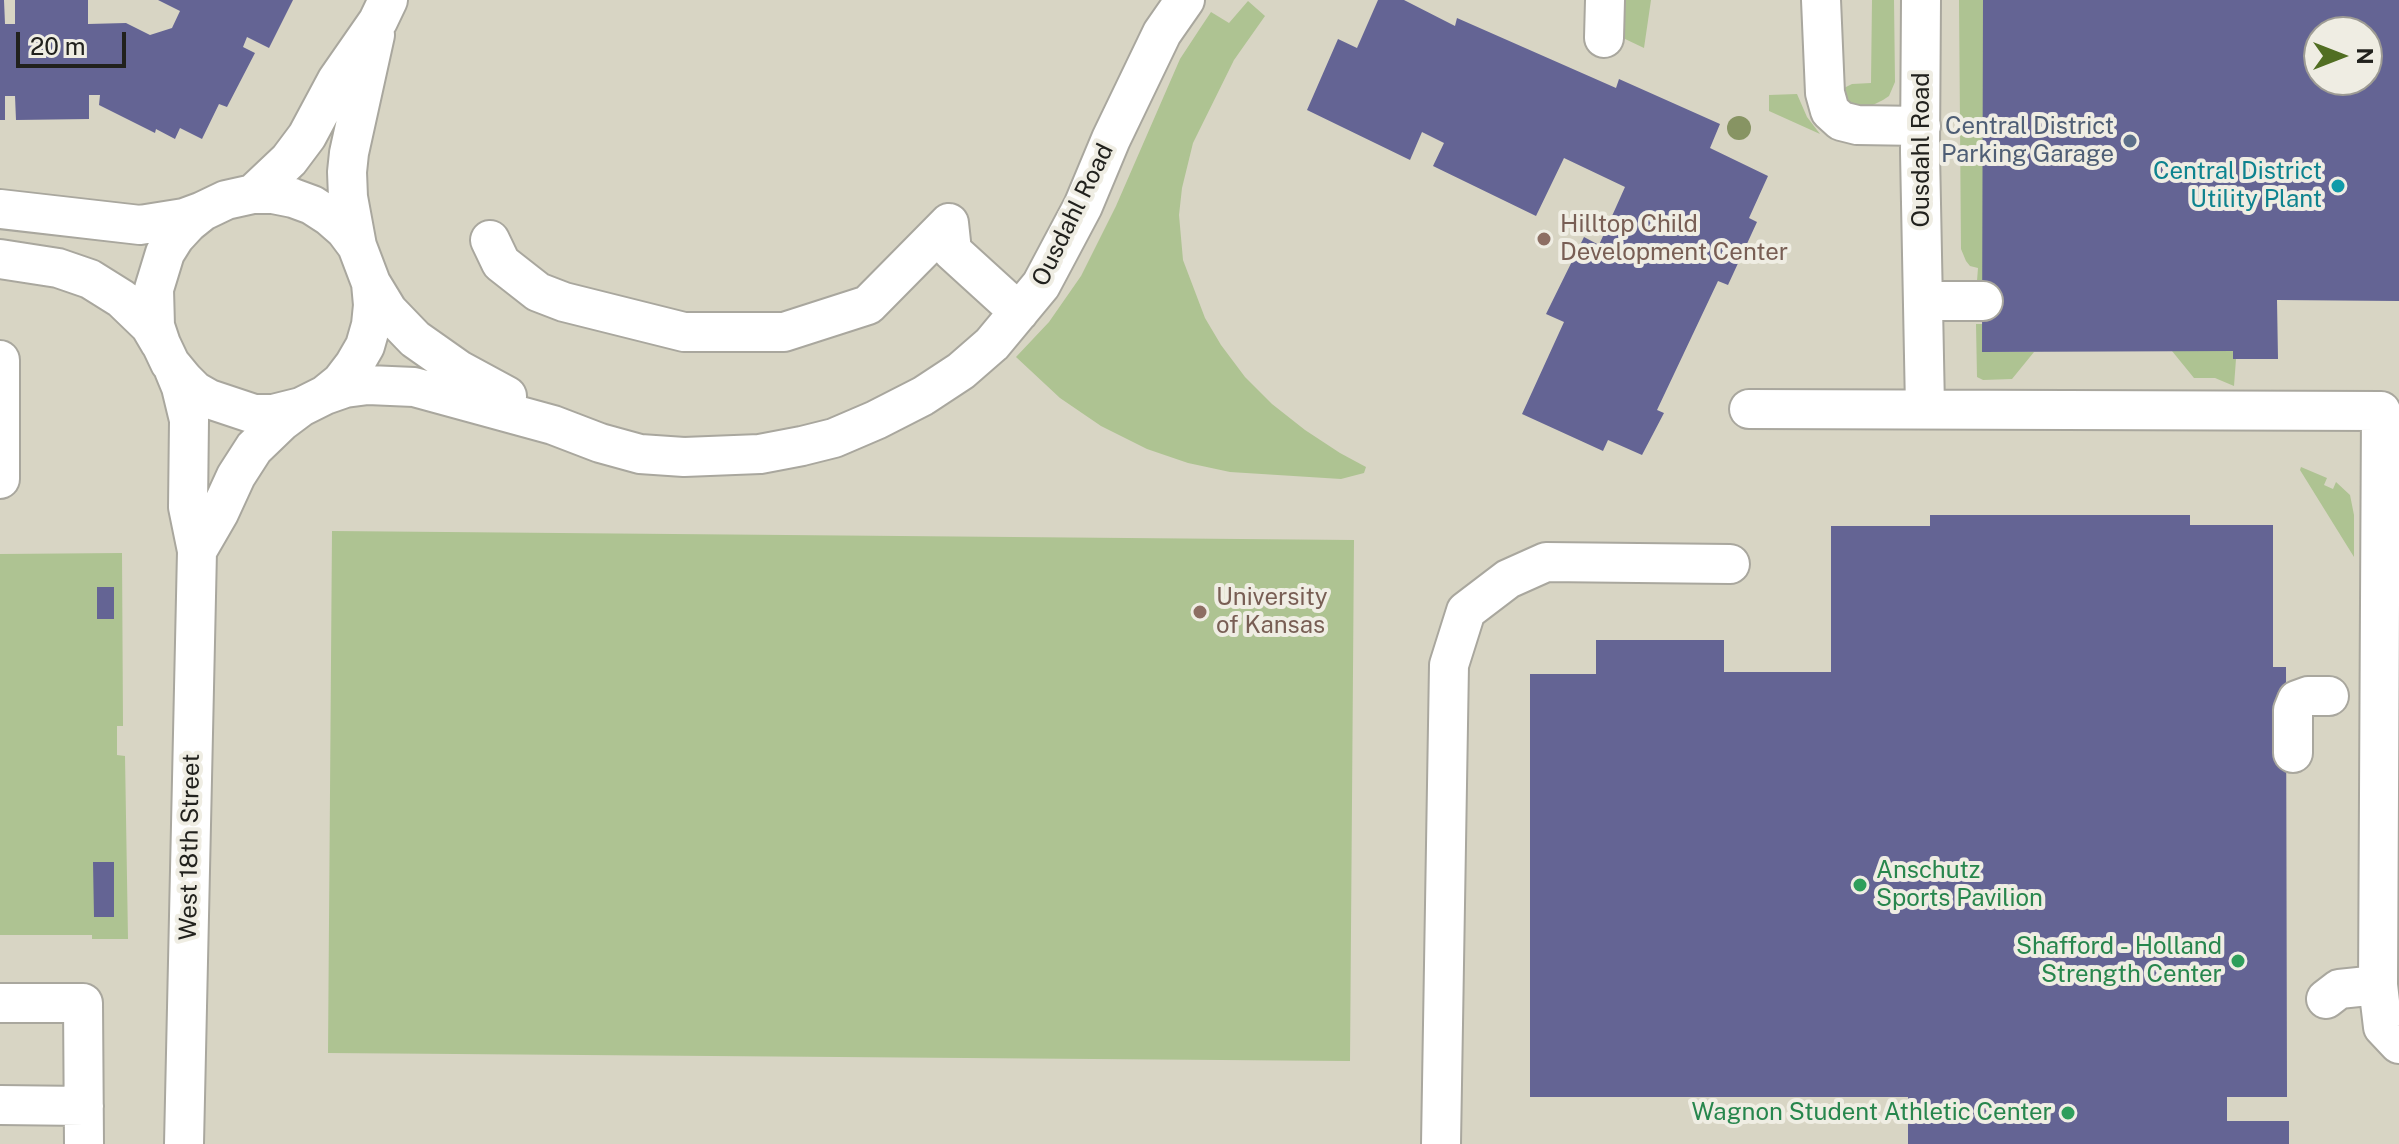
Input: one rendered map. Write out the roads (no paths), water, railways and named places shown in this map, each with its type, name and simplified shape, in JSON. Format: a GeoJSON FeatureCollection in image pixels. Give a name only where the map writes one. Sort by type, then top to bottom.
{"type":"FeatureCollection","features":[{"type":"Feature","properties":{"kind":"street","name":"Ousdahl Road"},"geometry":{"type":"LineString","coordinates":[[313,401],[345,388],[368,385],[414,387],[553,425],[640,454],[721,457],[760,454],[834,438],[923,396],[961,371],[992,344],[1041,285],[1083,206],[1162,33],[1185,0]]}},
{"type":"Feature","properties":{"kind":"street"},"geometry":{"type":"LineString","coordinates":[[1604,38],[1605,0]]}},
{"type":"Feature","properties":{"kind":"street"},"geometry":{"type":"LineString","coordinates":[[1821,0],[1825,100],[1833,115],[1841,121],[1857,125],[1921,126]]}},
{"type":"Feature","properties":{"kind":"street","name":"Ousdahl Road"},"geometry":{"type":"LineString","coordinates":[[1921,0],[1925,408]]}},
{"type":"Feature","properties":{"kind":"street"},"geometry":{"type":"LineString","coordinates":[[253,194],[298,149],[337,80],[383,10]]}},
{"type":"Feature","properties":{"kind":"street"},"geometry":{"type":"LineString","coordinates":[[357,246],[348,197],[348,162],[383,10]]}},
{"type":"Feature","properties":{"kind":"street"},"geometry":{"type":"LineString","coordinates":[[0,209],[140,225],[184,218],[226,200],[253,194],[293,198],[329,216],[357,246],[371,283],[371,325],[365,346],[341,382],[313,401],[273,414],[254,414],[238,411],[195,391],[166,354],[150,326],[122,299],[90,279],[58,268],[0,259]]}},
{"type":"Feature","properties":{"kind":"street"},"geometry":{"type":"LineString","coordinates":[[166,354],[155,326],[153,307],[158,270],[175,237],[203,211]]}},
{"type":"Feature","properties":{"kind":"street"},"geometry":{"type":"LineString","coordinates":[[490,240],[501,263],[538,292],[564,302],[684,332],[784,332],[868,305],[949,223],[952,251],[1019,312]]}},
{"type":"Feature","properties":{"kind":"street","name":"Ousdahl Road"},"geometry":{"type":"LineString","coordinates":[[371,283],[388,311],[415,339],[459,370],[553,425]]}},
{"type":"Feature","properties":{"kind":"street"},"geometry":{"type":"LineString","coordinates":[[1923,301],[1983,301]]}},
{"type":"Feature","properties":{"kind":"street","name":"West 18th Street"},"geometry":{"type":"LineString","coordinates":[[166,354],[181,387],[189,420],[188,507],[197,551],[184,1144]]}},
{"type":"Feature","properties":{"kind":"street"},"geometry":{"type":"LineString","coordinates":[[0,360],[0,479]]}},
{"type":"Feature","properties":{"kind":"street","name":"West 18th Street"},"geometry":{"type":"LineString","coordinates":[[197,551],[254,448],[281,422],[313,401]]}},
{"type":"Feature","properties":{"kind":"street"},"geometry":{"type":"LineString","coordinates":[[1749,409],[2381,411],[2379,641],[2353,696],[2383,1027],[2399,1044]]}},
{"type":"Feature","properties":{"kind":"street"},"geometry":{"type":"LineString","coordinates":[[1441,1144],[1449,665],[1466,611],[1508,579],[1546,562],[1730,564]]}},
{"type":"Feature","properties":{"kind":"street"},"geometry":{"type":"LineString","coordinates":[[2357,587],[2379,641]]}},
{"type":"Feature","properties":{"kind":"street"},"geometry":{"type":"LineString","coordinates":[[2293,753],[2293,710],[2297,700],[2308,696],[2353,696]]}},
{"type":"Feature","properties":{"kind":"street"},"geometry":{"type":"LineString","coordinates":[[2326,999],[2339,989],[2378,985]]}},
{"type":"Feature","properties":{"kind":"street"},"geometry":{"type":"LineString","coordinates":[[0,1003],[83,1003],[84,1144]]}},
{"type":"Feature","properties":{"kind":"street"},"geometry":{"type":"LineString","coordinates":[[0,1105],[84,1106]]}},
{"type":"Feature","properties":{"kind":"place","name":"Central District Parking Garage"},"geometry":{"type":"Point","coordinates":[2130,141]}},
{"type":"Feature","properties":{"kind":"place","name":"Central District Utility Plant"},"geometry":{"type":"Point","coordinates":[2338,186]}},
{"type":"Feature","properties":{"kind":"place","name":"Hilltop Child Development Center"},"geometry":{"type":"Point","coordinates":[1544,239]}},
{"type":"Feature","properties":{"kind":"place","name":"University of Kansas"},"geometry":{"type":"Point","coordinates":[1200,612]}},
{"type":"Feature","properties":{"kind":"place","name":"Anschutz Sports Pavilion"},"geometry":{"type":"Point","coordinates":[1860,885]}},
{"type":"Feature","properties":{"kind":"place","name":"Shafford - Holland Strength Center"},"geometry":{"type":"Point","coordinates":[2238,961]}},
{"type":"Feature","properties":{"kind":"place","name":"Wagnon Student Athletic Center"},"geometry":{"type":"Point","coordinates":[2068,1113]}}]}
